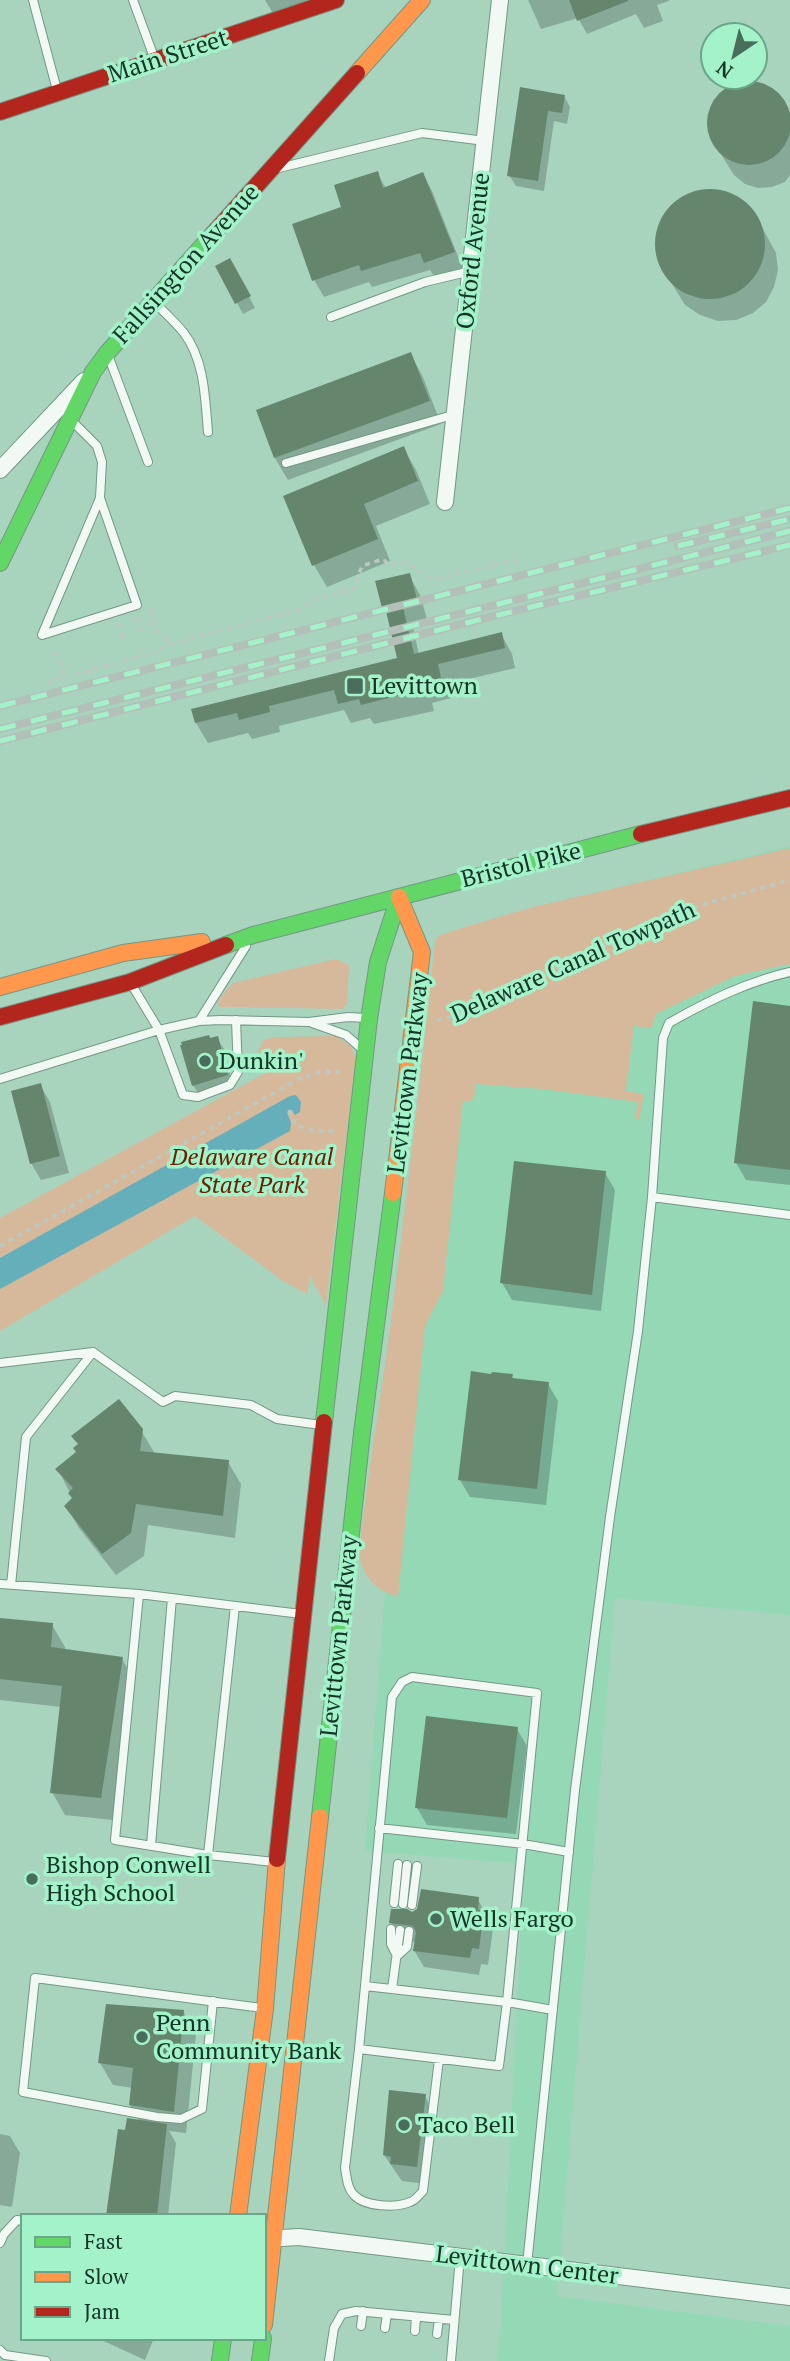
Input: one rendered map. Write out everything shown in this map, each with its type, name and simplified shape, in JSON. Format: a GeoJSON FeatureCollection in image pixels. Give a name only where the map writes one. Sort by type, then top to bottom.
{"type":"FeatureCollection","features":[{"type":"Feature","properties":{"kind":"main road","name":"Main Street"},"geometry":{"type":"LineString","coordinates":[[0,112],[336,0]]}},
{"type":"Feature","properties":{"kind":"main road","name":"Fallsington Avenue"},"geometry":{"type":"LineString","coordinates":[[0,563],[93,372],[107,353],[422,0]]}},
{"type":"Feature","properties":{"kind":"main road","name":"Bristol Pike"},"geometry":{"type":"LineString","coordinates":[[0,987],[123,953],[253,934],[713,815],[790,798]]}},
{"type":"Feature","properties":{"kind":"main road","name":"Levittown Parkway"},"geometry":{"type":"LineString","coordinates":[[238,2214],[265,2009],[277,1862],[369,1019],[378,962],[399,897]]}},
{"type":"Feature","properties":{"kind":"main road","name":"Levittown Parkway"},"geometry":{"type":"LineString","coordinates":[[266,2291],[269,2239],[362,1433],[377,1330],[422,952],[399,897]]}},
{"type":"Feature","properties":{"kind":"main road","name":"Bristol Pike"},"geometry":{"type":"LineString","coordinates":[[0,1017],[130,982],[253,934]]}},
{"type":"Feature","properties":{"kind":"main road"},"geometry":{"type":"LineString","coordinates":[[220,2361],[223,2340]]}},
{"type":"Feature","properties":{"kind":"main road"},"geometry":{"type":"LineString","coordinates":[[261,2361],[263,2340]]}},
{"type":"Feature","properties":{"kind":"street","name":"Oxford Avenue"},"geometry":{"type":"LineString","coordinates":[[445,502],[500,0]]}},
{"type":"Feature","properties":{"kind":"street"},"geometry":{"type":"LineString","coordinates":[[0,470],[93,372]]}},
{"type":"Feature","properties":{"kind":"street","name":"Levittown Center"},"geometry":{"type":"LineString","coordinates":[[269,2239],[299,2237],[790,2297]]}},
{"type":"Feature","properties":{"kind":"lane"},"geometry":{"type":"LineString","coordinates":[[33,0],[58,93]]}},
{"type":"Feature","properties":{"kind":"lane"},"geometry":{"type":"LineString","coordinates":[[134,0],[155,60]]}},
{"type":"Feature","properties":{"kind":"lane"},"geometry":{"type":"LineString","coordinates":[[270,170],[422,133],[485,141]]}},
{"type":"Feature","properties":{"kind":"lane"},"geometry":{"type":"LineString","coordinates":[[331,317],[425,282],[471,271]]}},
{"type":"Feature","properties":{"kind":"lane"},"geometry":{"type":"LineString","coordinates":[[152,300],[185,335],[194,351],[205,396],[208,432]]}},
{"type":"Feature","properties":{"kind":"lane"},"geometry":{"type":"LineString","coordinates":[[107,353],[148,462]]}},
{"type":"Feature","properties":{"kind":"lane"},"geometry":{"type":"LineString","coordinates":[[286,463],[456,414]]}},
{"type":"Feature","properties":{"kind":"lane"},"geometry":{"type":"LineString","coordinates":[[70,419],[97,446],[102,462],[100,498],[42,635],[137,605],[100,498]]}},
{"type":"Feature","properties":{"kind":"lane"},"geometry":{"type":"LineString","coordinates":[[199,1021],[253,934]]}},
{"type":"Feature","properties":{"kind":"lane"},"geometry":{"type":"LineString","coordinates":[[527,2265],[569,1852],[607,1541],[638,1331],[652,1197],[662,1050],[669,1023],[718,995],[790,972]]}},
{"type":"Feature","properties":{"kind":"lane"},"geometry":{"type":"LineString","coordinates":[[130,982],[159,1030],[183,1095],[198,1097],[230,1085],[238,1072],[236,1020]]}},
{"type":"Feature","properties":{"kind":"lane"},"geometry":{"type":"LineString","coordinates":[[0,1079],[159,1030],[199,1021],[309,1022],[348,1017],[369,1019]]}},
{"type":"Feature","properties":{"kind":"lane"},"geometry":{"type":"LineString","coordinates":[[309,1022],[346,1035],[366,1052]]}},
{"type":"Feature","properties":{"kind":"lane"},"geometry":{"type":"LineString","coordinates":[[652,1197],[790,1214]]}},
{"type":"Feature","properties":{"kind":"lane"},"geometry":{"type":"LineString","coordinates":[[0,1363],[93,1352],[163,1402],[174,1396],[251,1405],[277,1419],[324,1425]]}},
{"type":"Feature","properties":{"kind":"lane"},"geometry":{"type":"LineString","coordinates":[[11,1585],[26,1437],[93,1352]]}},
{"type":"Feature","properties":{"kind":"lane"},"geometry":{"type":"LineString","coordinates":[[0,1584],[139,1594],[303,1615]]}},
{"type":"Feature","properties":{"kind":"lane"},"geometry":{"type":"LineString","coordinates":[[139,1594],[115,1840],[208,1855],[277,1862]]}},
{"type":"Feature","properties":{"kind":"lane"},"geometry":{"type":"LineString","coordinates":[[151,1845],[172,1598]]}},
{"type":"Feature","properties":{"kind":"lane"},"geometry":{"type":"LineString","coordinates":[[208,1855],[235,1606]]}},
{"type":"Feature","properties":{"kind":"lane"},"geometry":{"type":"LineString","coordinates":[[359,2049],[499,2066],[508,2002],[537,1693],[412,1677],[402,1682],[392,1696],[359,2049],[345,2168],[348,2185],[356,2198],[369,2203],[393,2206],[413,2202],[422,2191],[439,2059]]}},
{"type":"Feature","properties":{"kind":"lane"},"geometry":{"type":"LineString","coordinates":[[379,1828],[523,1844],[569,1852]]}},
{"type":"Feature","properties":{"kind":"lane"},"geometry":{"type":"LineString","coordinates":[[398,1904],[402,1864]]}},
{"type":"Feature","properties":{"kind":"lane"},"geometry":{"type":"LineString","coordinates":[[412,1905],[417,1866]]}},
{"type":"Feature","properties":{"kind":"lane"},"geometry":{"type":"LineString","coordinates":[[392,1989],[397,1956],[391,1944],[400,1930],[407,1947],[397,1956]]}},
{"type":"Feature","properties":{"kind":"lane"},"geometry":{"type":"LineString","coordinates":[[214,2001],[202,2109],[181,2119],[169,2118],[23,2092],[35,1978],[214,2001],[265,2009]]}},
{"type":"Feature","properties":{"kind":"lane"},"geometry":{"type":"LineString","coordinates":[[365,1986],[508,2002],[553,2010]]}},
{"type":"Feature","properties":{"kind":"lane"},"geometry":{"type":"LineString","coordinates":[[0,2243],[4,2234],[17,2220],[21,2221]]}},
{"type":"Feature","properties":{"kind":"lane"},"geometry":{"type":"LineString","coordinates":[[451,2361],[460,2257]]}},
{"type":"Feature","properties":{"kind":"lane"},"geometry":{"type":"LineString","coordinates":[[329,2361],[334,2328],[342,2314],[363,2311],[454,2320]]}},
{"type":"Feature","properties":{"kind":"lane"},"geometry":{"type":"LineString","coordinates":[[362,2326],[363,2311]]}},
{"type":"Feature","properties":{"kind":"lane"},"geometry":{"type":"LineString","coordinates":[[385,2328],[387,2314]]}},
{"type":"Feature","properties":{"kind":"lane"},"geometry":{"type":"LineString","coordinates":[[415,2331],[416,2317]]}},
{"type":"Feature","properties":{"kind":"lane"},"geometry":{"type":"LineString","coordinates":[[437,2334],[439,2319]]}},
{"type":"Feature","properties":{"kind":"lane"},"geometry":{"type":"LineString","coordinates":[[0,2350],[5,2355],[46,2361]]}},
{"type":"Feature","properties":{"kind":"path"},"geometry":{"type":"LineString","coordinates":[[151,610],[154,627],[172,644],[300,610],[315,598],[353,589],[362,566],[383,559],[389,565],[406,562],[433,580],[515,560],[517,566]]}},
{"type":"Feature","properties":{"kind":"path"},"geometry":{"type":"LineString","coordinates":[[135,614],[141,632]]}},
{"type":"Feature","properties":{"kind":"path"},"geometry":{"type":"LineString","coordinates":[[49,684],[48,682],[160,651],[169,640]]}},
{"type":"Feature","properties":{"kind":"path"},"geometry":{"type":"LineString","coordinates":[[55,651],[66,677]]}},
{"type":"Feature","properties":{"kind":"path","name":"Delaware Canal Towpath"},"geometry":{"type":"LineString","coordinates":[[437,1020],[452,1017],[623,937],[690,909],[790,880]]}},
{"type":"Feature","properties":{"kind":"path"},"geometry":{"type":"LineString","coordinates":[[0,1246],[299,1079],[320,1072],[343,1072]]}},
{"type":"Feature","properties":{"kind":"path"},"geometry":{"type":"LineString","coordinates":[[289,1110],[296,1125],[314,1131],[336,1131]]}},
{"type":"Feature","properties":{"kind":"shaded area"},"geometry":{"type":"Polygon","coordinates":[[[790,846],[790,1615],[615,1598],[557,2296],[790,2326],[790,2361],[497,2361],[524,1864],[365,1851],[435,940],[495,918],[790,846]]]}},
{"type":"Feature","properties":{"kind":"green space"},"geometry":{"type":"Polygon","coordinates":[[[790,848],[790,964],[735,976],[656,1014],[652,1028],[634,1026],[626,1091],[644,1094],[639,1120],[635,1118],[638,1102],[543,1089],[476,1084],[474,1099],[463,1101],[443,1291],[425,1326],[398,1597],[383,1591],[367,1576],[359,1554],[397,1273],[435,940],[440,935],[533,907],[790,848]]]}},
{"type":"Feature","properties":{"kind":"green space"},"geometry":{"type":"Polygon","coordinates":[[[336,959],[349,965],[347,1003],[343,1009],[219,1007],[218,1000],[233,983],[336,959]]]}},
{"type":"Feature","properties":{"kind":"green space","name":"Delaware Canal State Park"},"geometry":{"type":"Polygon","coordinates":[[[336,1036],[351,1046],[356,1058],[326,1305],[310,1276],[307,1294],[283,1281],[195,1216],[0,1331],[0,1218],[271,1070],[258,1051],[264,1040],[275,1037],[336,1036]]]}},
{"type":"Feature","properties":{"kind":"water"},"geometry":{"type":"Polygon","coordinates":[[[296,1095],[301,1102],[300,1112],[295,1115],[292,1110],[287,1112],[291,1123],[290,1131],[0,1289],[0,1258],[296,1095]]]}},
{"type":"Feature","properties":{"kind":"building"},"geometry":{"type":"Polygon","coordinates":[[[569,0],[628,0],[628,1],[577,21],[569,0]]]}},
{"type":"Feature","properties":{"kind":"building"},"geometry":{"type":"Polygon","coordinates":[[[769,86],[779,93],[790,115],[790,131],[784,146],[772,158],[757,164],[741,164],[726,158],[714,146],[708,131],[710,107],[722,91],[769,91],[769,86]]]}},
{"type":"Feature","properties":{"kind":"building"},"geometry":{"type":"Polygon","coordinates":[[[520,87],[565,95],[562,113],[548,111],[538,181],[507,176],[520,87]]]}},
{"type":"Feature","properties":{"kind":"building"},"geometry":{"type":"Polygon","coordinates":[[[378,171],[383,188],[423,172],[455,252],[424,263],[420,253],[361,271],[359,265],[312,281],[292,224],[341,207],[334,185],[378,171]]]}},
{"type":"Feature","properties":{"kind":"building"},"geometry":{"type":"Polygon","coordinates":[[[710,189],[731,193],[749,205],[761,223],[765,244],[761,265],[749,283],[731,295],[710,299],[689,295],[671,283],[659,265],[655,244],[659,223],[671,205],[689,193],[710,189]]]}},
{"type":"Feature","properties":{"kind":"building"},"geometry":{"type":"Polygon","coordinates":[[[230,258],[251,296],[235,304],[215,266],[230,258]]]}},
{"type":"Feature","properties":{"kind":"building"},"geometry":{"type":"Polygon","coordinates":[[[411,352],[430,401],[274,458],[256,410],[411,352]]]}},
{"type":"Feature","properties":{"kind":"building"},"geometry":{"type":"Polygon","coordinates":[[[404,446],[418,481],[364,504],[378,539],[312,566],[283,496],[404,446]]]}},
{"type":"Feature","properties":{"kind":"building"},"geometry":{"type":"Polygon","coordinates":[[[410,573],[417,599],[402,603],[414,654],[502,632],[505,648],[438,664],[441,678],[422,683],[424,691],[408,695],[361,705],[359,699],[338,704],[334,690],[269,706],[270,712],[239,720],[237,713],[195,723],[191,709],[397,658],[385,607],[382,608],[375,581],[410,573]]]}},
{"type":"Feature","properties":{"kind":"building"},"geometry":{"type":"Polygon","coordinates":[[[753,1001],[790,1006],[790,1170],[734,1163],[753,1001]]]}},
{"type":"Feature","properties":{"kind":"building","name":"Dunkin'"},"geometry":{"type":"Polygon","coordinates":[[[209,1035],[210,1038],[218,1036],[228,1075],[192,1086],[181,1042],[209,1035]]]}},
{"type":"Feature","properties":{"kind":"building"},"geometry":{"type":"Polygon","coordinates":[[[41,1083],[60,1156],[30,1164],[11,1091],[41,1083]]]}},
{"type":"Feature","properties":{"kind":"building"},"geometry":{"type":"Polygon","coordinates":[[[514,1161],[606,1171],[592,1295],[500,1283],[514,1161]]]}},
{"type":"Feature","properties":{"kind":"building"},"geometry":{"type":"Polygon","coordinates":[[[471,1371],[513,1374],[512,1378],[549,1382],[537,1489],[458,1480],[471,1371]]]}},
{"type":"Feature","properties":{"kind":"building"},"geometry":{"type":"Polygon","coordinates":[[[119,1399],[143,1429],[140,1451],[229,1460],[223,1516],[136,1504],[131,1533],[102,1554],[64,1506],[72,1498],[68,1493],[73,1488],[55,1469],[76,1452],[73,1448],[78,1444],[71,1436],[119,1399]]]}},
{"type":"Feature","properties":{"kind":"building"},"geometry":{"type":"Polygon","coordinates":[[[0,1618],[53,1623],[51,1647],[123,1657],[101,1798],[50,1793],[62,1686],[0,1679],[0,1618]]]}},
{"type":"Feature","properties":{"kind":"building"},"geometry":{"type":"Polygon","coordinates":[[[426,1716],[518,1727],[507,1818],[415,1808],[426,1716]]]}},
{"type":"Feature","properties":{"kind":"building","name":"Wells Fargo"},"geometry":{"type":"Polygon","coordinates":[[[421,1889],[479,1897],[478,1910],[484,1910],[479,1949],[472,1948],[470,1958],[413,1951],[416,1932],[413,1926],[389,1923],[391,1909],[407,1909],[412,1912],[417,1909],[421,1889]]]}},
{"type":"Feature","properties":{"kind":"building","name":"Penn Community Bank"},"geometry":{"type":"Polygon","coordinates":[[[106,2004],[184,2010],[174,2112],[129,2105],[133,2068],[98,2063],[106,2004]]]}},
{"type":"Feature","properties":{"kind":"building","name":"Taco Bell"},"geometry":{"type":"Polygon","coordinates":[[[389,2090],[426,2094],[417,2167],[390,2164],[391,2157],[383,2155],[389,2090]]]}},
{"type":"Feature","properties":{"kind":"building"},"geometry":{"type":"Polygon","coordinates":[[[127,2118],[167,2124],[157,2214],[106,2214],[118,2129],[125,2130],[127,2118]]]}},
{"type":"Feature","properties":{"kind":"railway"},"geometry":{"type":"LineString","coordinates":[[0,706],[790,508]]}},
{"type":"Feature","properties":{"kind":"railway"},"geometry":{"type":"LineString","coordinates":[[678,546],[790,519]]}},
{"type":"Feature","properties":{"kind":"railway"},"geometry":{"type":"LineString","coordinates":[[0,729],[790,531]]}},
{"type":"Feature","properties":{"kind":"railway"},"geometry":{"type":"LineString","coordinates":[[0,741],[486,618],[790,545]]}},
{"type":"Feature","properties":{"kind":"traffic: fast"},"geometry":{"type":"LineString","coordinates":[[0,563],[93,372],[213,234]]}},
{"type":"Feature","properties":{"kind":"traffic: fast"},"geometry":{"type":"LineString","coordinates":[[226,945],[253,935],[641,834]]}},
{"type":"Feature","properties":{"kind":"traffic: fast"},"geometry":{"type":"LineString","coordinates":[[324,1422],[369,1019],[378,962],[399,897]]}},
{"type":"Feature","properties":{"kind":"traffic: fast"},"geometry":{"type":"LineString","coordinates":[[320,1817],[362,1433],[393,1193]]}},
{"type":"Feature","properties":{"kind":"traffic: fast"},"geometry":{"type":"LineString","coordinates":[[220,2361],[223,2340]]}},
{"type":"Feature","properties":{"kind":"traffic: fast"},"geometry":{"type":"LineString","coordinates":[[260,2361],[263,2340]]}},
{"type":"Feature","properties":{"kind":"traffic: slow"},"geometry":{"type":"LineString","coordinates":[[357,73],[422,0]]}},
{"type":"Feature","properties":{"kind":"traffic: slow"},"geometry":{"type":"LineString","coordinates":[[393,1193],[422,952],[399,897]]}},
{"type":"Feature","properties":{"kind":"traffic: slow"},"geometry":{"type":"LineString","coordinates":[[0,987],[123,953],[202,942]]}},
{"type":"Feature","properties":{"kind":"traffic: slow"},"geometry":{"type":"LineString","coordinates":[[266,2307],[320,1817]]}},
{"type":"Feature","properties":{"kind":"traffic: slow"},"geometry":{"type":"LineString","coordinates":[[238,2214],[265,2009],[277,1859]]}},
{"type":"Feature","properties":{"kind":"traffic: jam"},"geometry":{"type":"LineString","coordinates":[[0,112],[336,0]]}},
{"type":"Feature","properties":{"kind":"traffic: jam"},"geometry":{"type":"LineString","coordinates":[[213,234],[357,73]]}},
{"type":"Feature","properties":{"kind":"traffic: jam"},"geometry":{"type":"LineString","coordinates":[[641,834],[790,798]]}},
{"type":"Feature","properties":{"kind":"traffic: jam"},"geometry":{"type":"LineString","coordinates":[[0,1017],[130,982],[226,945]]}},
{"type":"Feature","properties":{"kind":"traffic: jam"},"geometry":{"type":"LineString","coordinates":[[277,1859],[324,1422]]}},
{"type":"Feature","properties":{"kind":"place","name":"Levittown"},"geometry":{"type":"Point","coordinates":[355,686]}},
{"type":"Feature","properties":{"kind":"place","name":"Dunkin'"},"geometry":{"type":"Point","coordinates":[205,1061]}},
{"type":"Feature","properties":{"kind":"place","name":"Bishop Conwell High School"},"geometry":{"type":"Point","coordinates":[32,1879]}},
{"type":"Feature","properties":{"kind":"place","name":"Wells Fargo"},"geometry":{"type":"Point","coordinates":[436,1919]}},
{"type":"Feature","properties":{"kind":"place","name":"Penn Community Bank"},"geometry":{"type":"Point","coordinates":[142,2037]}},
{"type":"Feature","properties":{"kind":"place","name":"Taco Bell"},"geometry":{"type":"Point","coordinates":[404,2125]}}]}
